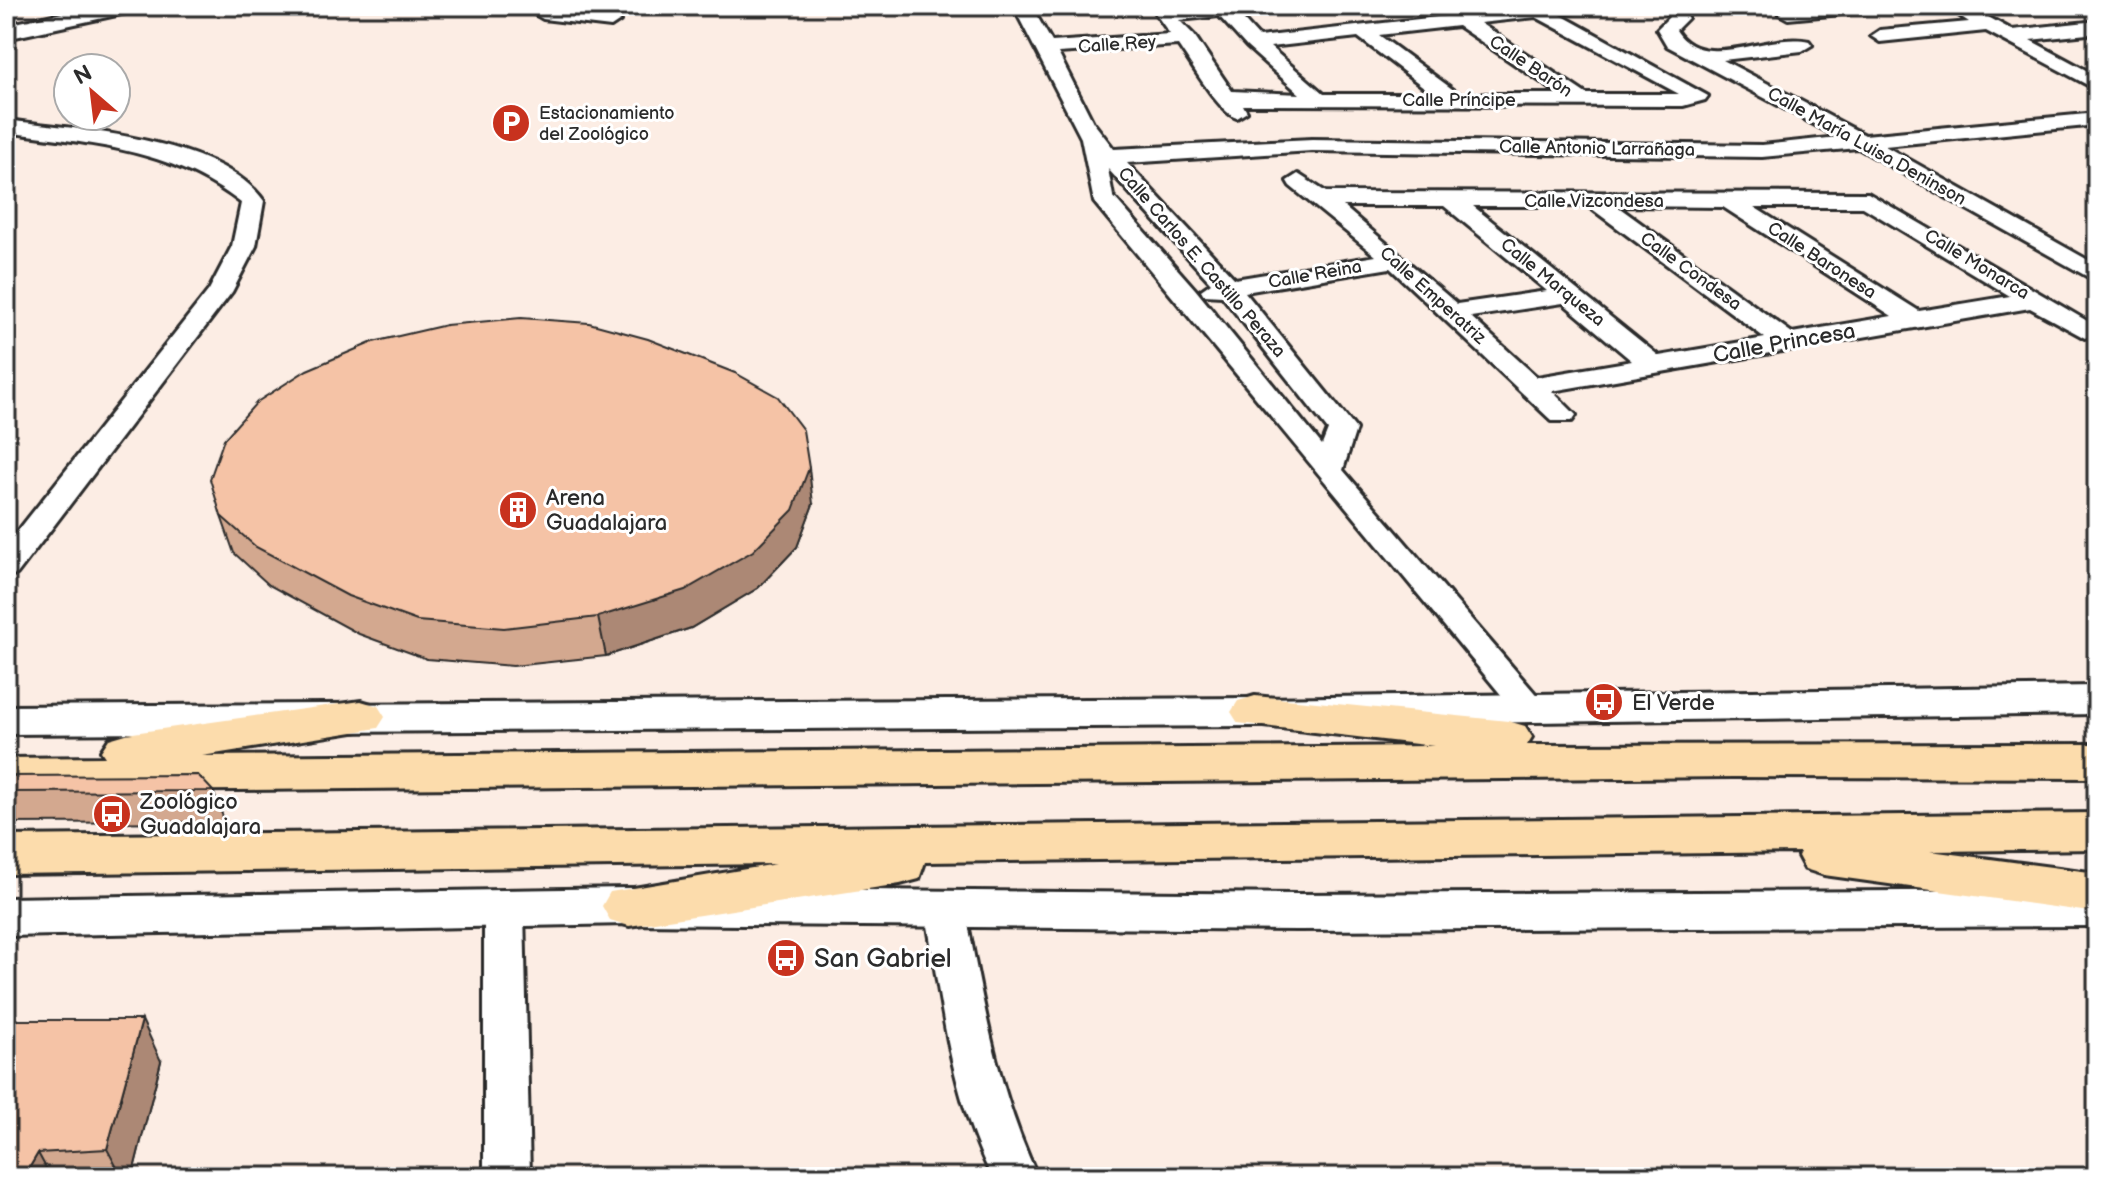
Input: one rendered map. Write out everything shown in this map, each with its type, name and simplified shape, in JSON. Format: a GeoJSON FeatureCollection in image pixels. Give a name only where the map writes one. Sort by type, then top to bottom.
{"type":"FeatureCollection","features":[{"type":"Feature","properties":{"kind":"highway"},"geometry":{"type":"LineString","coordinates":[[1255,712],[1733,760]]}},
{"type":"Feature","properties":{"kind":"highway"},"geometry":{"type":"LineString","coordinates":[[6,768],[361,717]]}},
{"type":"Feature","properties":{"kind":"highway"},"geometry":{"type":"LineString","coordinates":[[6,775],[1733,760],[1831,763],[2097,761]]}},
{"type":"Feature","properties":{"kind":"highway"},"geometry":{"type":"LineString","coordinates":[[6,855],[754,843],[1035,845],[2097,831]]}},
{"type":"Feature","properties":{"kind":"highway"},"geometry":{"type":"LineString","coordinates":[[1667,835],[2097,893]]}},
{"type":"Feature","properties":{"kind":"highway"},"geometry":{"type":"LineString","coordinates":[[629,906],[1035,845]]}},
{"type":"Feature","properties":{"kind":"street"},"geometry":{"type":"LineString","coordinates":[[6,32],[127,6]]}},
{"type":"Feature","properties":{"kind":"street"},"geometry":{"type":"LineString","coordinates":[[530,6],[543,14],[611,21]]}},
{"type":"Feature","properties":{"kind":"street","name":"Calle Carlos E. Castillo Peraza"},"geometry":{"type":"LineString","coordinates":[[1022,6],[1045,42],[1079,117],[1100,150],[1221,280],[1342,429],[1328,471]]}},
{"type":"Feature","properties":{"kind":"street","name":"Calle Rey"},"geometry":{"type":"LineString","coordinates":[[1045,42],[1095,39],[1255,6]]}},
{"type":"Feature","properties":{"kind":"street","name":"Calle Barón"},"geometry":{"type":"LineString","coordinates":[[1441,6],[1582,100]]}},
{"type":"Feature","properties":{"kind":"street"},"geometry":{"type":"LineString","coordinates":[[1254,43],[1584,6]]}},
{"type":"Feature","properties":{"kind":"street"},"geometry":{"type":"LineString","coordinates":[[1595,42],[1593,22],[1599,6]]}},
{"type":"Feature","properties":{"kind":"street","name":"Calle María Luisa Deninson"},"geometry":{"type":"LineString","coordinates":[[1674,6],[1679,18],[1666,29],[1674,42],[1863,142],[2097,275]]}},
{"type":"Feature","properties":{"kind":"street"},"geometry":{"type":"LineString","coordinates":[[1788,14],[1873,6]]}},
{"type":"Feature","properties":{"kind":"street"},"geometry":{"type":"LineString","coordinates":[[1954,6],[2097,84]]}},
{"type":"Feature","properties":{"kind":"street"},"geometry":{"type":"LineString","coordinates":[[1224,10],[1254,43],[1319,100]]}},
{"type":"Feature","properties":{"kind":"street"},"geometry":{"type":"LineString","coordinates":[[1539,11],[1595,42]]}},
{"type":"Feature","properties":{"kind":"street"},"geometry":{"type":"LineString","coordinates":[[1172,22],[1223,96],[1240,115]]}},
{"type":"Feature","properties":{"kind":"street"},"geometry":{"type":"LineString","coordinates":[[1880,36],[1990,25]]}},
{"type":"Feature","properties":{"kind":"street"},"geometry":{"type":"LineString","coordinates":[[2009,36],[2097,27]]}},
{"type":"Feature","properties":{"kind":"street"},"geometry":{"type":"LineString","coordinates":[[1363,32],[1454,100]]}},
{"type":"Feature","properties":{"kind":"street","name":"Calle Príncipe"},"geometry":{"type":"LineString","coordinates":[[1223,96],[1319,100],[1582,100],[1696,99],[1698,96],[1595,42]]}},
{"type":"Feature","properties":{"kind":"street"},"geometry":{"type":"LineString","coordinates":[[1702,57],[1802,45]]}},
{"type":"Feature","properties":{"kind":"street","name":"Calle Antonio Larrañaga"},"geometry":{"type":"LineString","coordinates":[[1100,150],[1142,157],[1312,145],[1762,151],[2097,119]]}},
{"type":"Feature","properties":{"kind":"street"},"geometry":{"type":"LineString","coordinates":[[6,126],[136,146],[188,160],[223,178],[253,201],[244,246],[220,292],[6,567]]}},
{"type":"Feature","properties":{"kind":"street","name":"Calle Carlos E. Castillo Peraza"},"geometry":{"type":"LineString","coordinates":[[1100,150],[1095,175],[1102,197],[1178,285],[1328,471],[1529,706]]}},
{"type":"Feature","properties":{"kind":"street","name":"Calle Emperatriz"},"geometry":{"type":"LineString","coordinates":[[1298,181],[1386,252],[1562,415]]}},
{"type":"Feature","properties":{"kind":"street","name":"Calle Vizcondesa"},"geometry":{"type":"LineString","coordinates":[[1320,199],[1868,200]]}},
{"type":"Feature","properties":{"kind":"street","name":"Calle Marqueza"},"geometry":{"type":"LineString","coordinates":[[1451,200],[1654,365]]}},
{"type":"Feature","properties":{"kind":"street","name":"Calle Monarca"},"geometry":{"type":"LineString","coordinates":[[1868,200],[2085,330]]}},
{"type":"Feature","properties":{"kind":"street","name":"Calle Condesa"},"geometry":{"type":"LineString","coordinates":[[1595,201],[1787,342]]}},
{"type":"Feature","properties":{"kind":"street","name":"Calle Baronesa"},"geometry":{"type":"LineString","coordinates":[[1730,201],[1915,320]]}},
{"type":"Feature","properties":{"kind":"street","name":"Calle Reina"},"geometry":{"type":"LineString","coordinates":[[1178,285],[1309,267],[1386,252]]}},
{"type":"Feature","properties":{"kind":"street"},"geometry":{"type":"LineString","coordinates":[[1452,312],[1568,295]]}},
{"type":"Feature","properties":{"kind":"street","name":"Calle Princesa"},"geometry":{"type":"LineString","coordinates":[[1532,386],[2036,299]]}},
{"type":"Feature","properties":{"kind":"street"},"geometry":{"type":"LineString","coordinates":[[6,720],[1255,712],[2097,700]]}},
{"type":"Feature","properties":{"kind":"street"},"geometry":{"type":"LineString","coordinates":[[6,917],[629,906],[1298,912],[2097,908]]}},
{"type":"Feature","properties":{"kind":"street"},"geometry":{"type":"LineString","coordinates":[[945,908],[983,1098],[993,1131],[1015,1177]]}},
{"type":"Feature","properties":{"kind":"street"},"geometry":{"type":"LineString","coordinates":[[504,910],[507,1177]]}},
{"type":"Feature","properties":{"kind":"building","name":"Arena Guadalajara"},"geometry":{"type":"Polygon","coordinates":[[[521,318],[589,323],[648,339],[735,373],[778,397],[803,430],[809,468],[793,510],[753,551],[685,590],[598,617],[504,628],[417,621],[348,596],[256,547],[221,516],[210,479],[224,439],[257,402],[307,370],[373,342],[446,325],[521,318]]]}},
{"type":"Feature","properties":{"kind":"building"},"geometry":{"type":"Polygon","coordinates":[[[198,775],[213,791],[6,792],[6,776],[198,775]]]}},
{"type":"Feature","properties":{"kind":"building"},"geometry":{"type":"Polygon","coordinates":[[[6,1020],[142,1020],[107,1149],[38,1153],[24,1177],[6,1177],[6,1020]]]}},
{"type":"Feature","properties":{"kind":"place","name":"Estacionamiento del Zoológico"},"geometry":{"type":"Point","coordinates":[511,123]}},
{"type":"Feature","properties":{"kind":"place","name":"Arena Guadalajara"},"geometry":{"type":"Point","coordinates":[518,510]}},
{"type":"Feature","properties":{"kind":"place","name":"El Verde"},"geometry":{"type":"Point","coordinates":[1604,702]}},
{"type":"Feature","properties":{"kind":"place","name":"Zoológico Guadalajara"},"geometry":{"type":"Point","coordinates":[112,814]}},
{"type":"Feature","properties":{"kind":"place","name":"San Gabriel"},"geometry":{"type":"Point","coordinates":[786,958]}}]}
